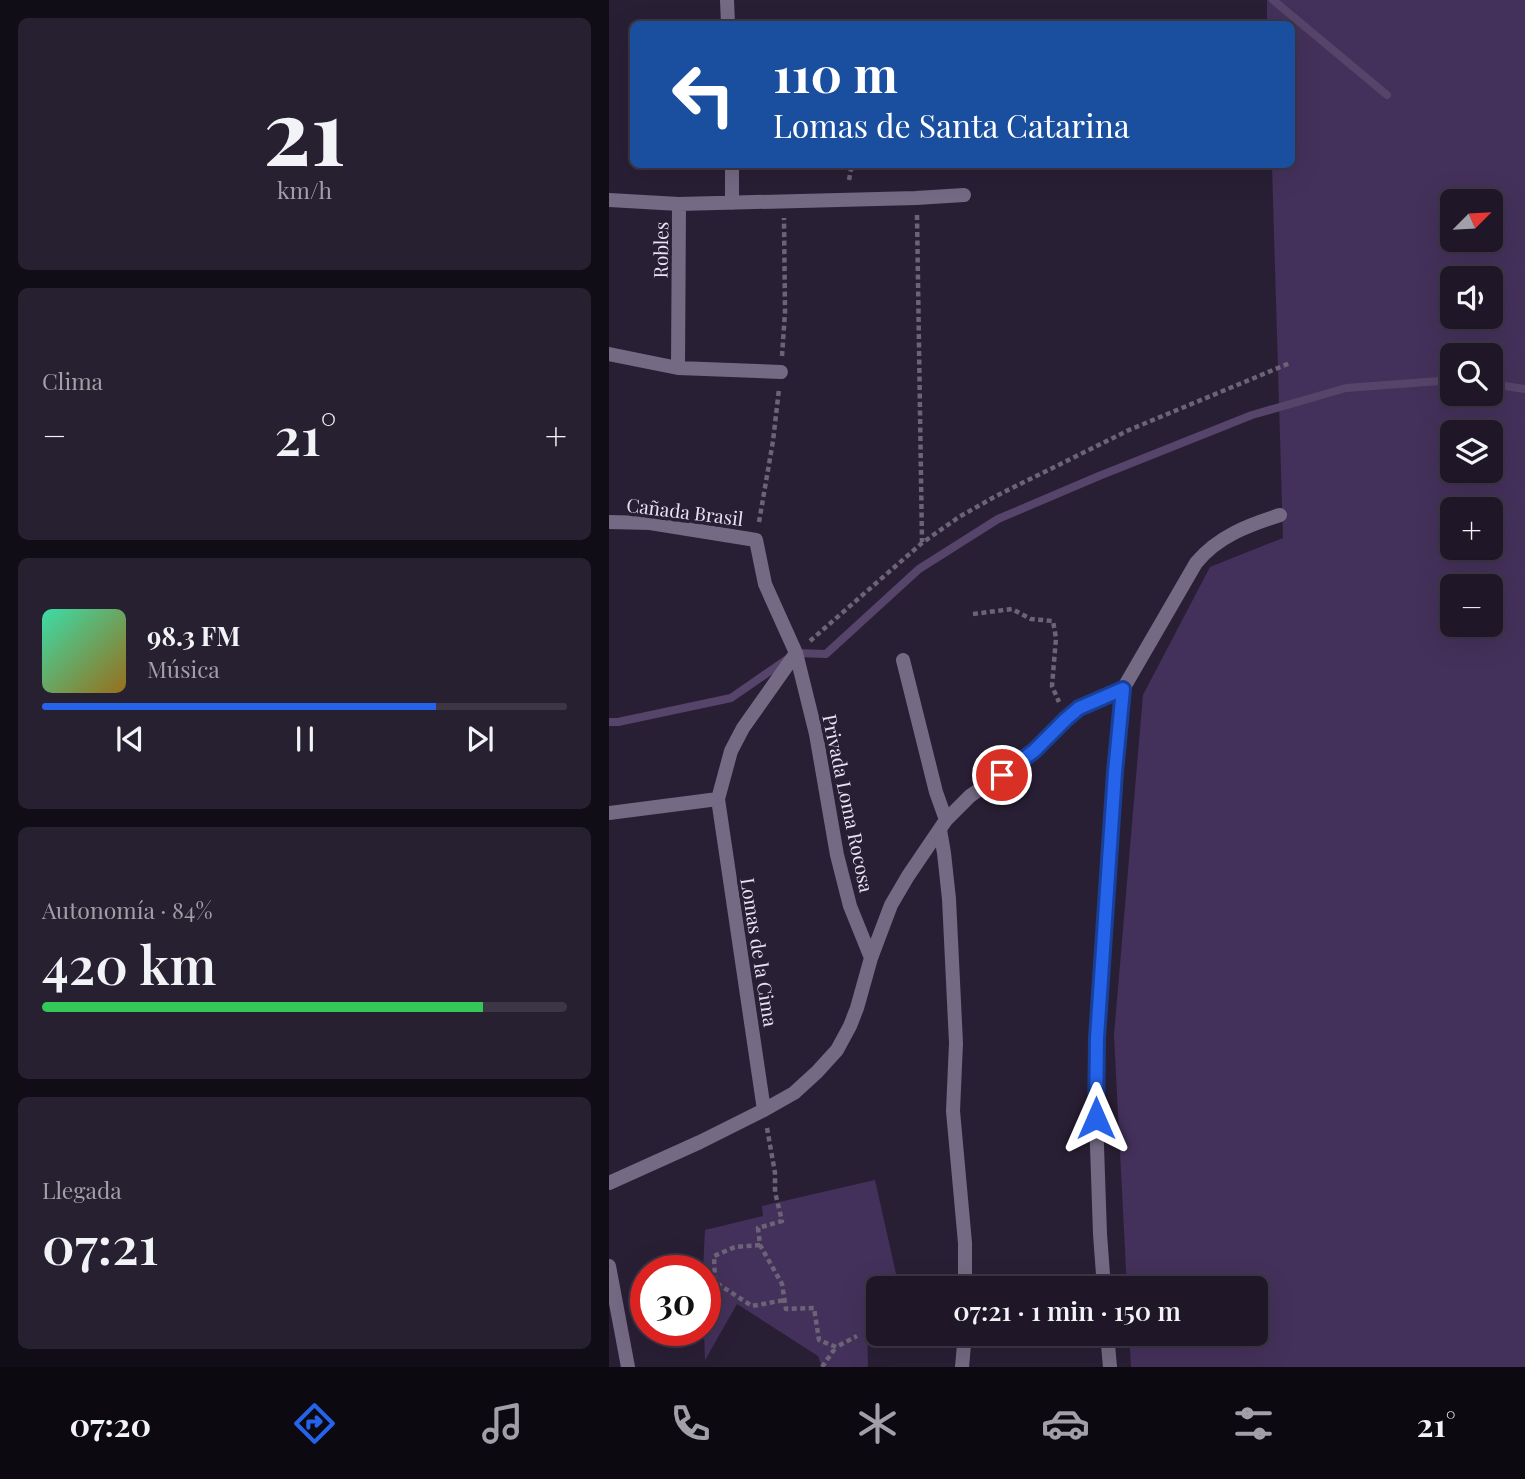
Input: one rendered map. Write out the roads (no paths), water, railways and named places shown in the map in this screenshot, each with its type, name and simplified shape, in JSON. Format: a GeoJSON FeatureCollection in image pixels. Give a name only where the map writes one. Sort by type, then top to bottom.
{"type":"FeatureCollection","features":[{"type":"Feature","properties":{"kind":"street"},"geometry":{"type":"LineString","coordinates":[[727,0],[728,21]]}},
{"type":"Feature","properties":{"kind":"street"},"geometry":{"type":"LineString","coordinates":[[732,168],[732,203]]}},
{"type":"Feature","properties":{"kind":"street"},"geometry":{"type":"LineString","coordinates":[[679,204],[964,195]]}},
{"type":"Feature","properties":{"kind":"street","name":"Robles"},"geometry":{"type":"LineString","coordinates":[[609,200],[679,204],[678,368]]}},
{"type":"Feature","properties":{"kind":"street"},"geometry":{"type":"LineString","coordinates":[[609,354],[678,368],[781,372]]}},
{"type":"Feature","properties":{"kind":"street"},"geometry":{"type":"LineString","coordinates":[[1103,1276],[1096,1118],[1097,1038],[1123,689],[1205,552],[1240,530],[1280,514]]}},
{"type":"Feature","properties":{"kind":"street","name":"Cañada Brasil"},"geometry":{"type":"LineString","coordinates":[[609,522],[650,523],[756,540]]}},
{"type":"Feature","properties":{"kind":"street","name":"Privada Loma Rocosa"},"geometry":{"type":"LineString","coordinates":[[756,540],[765,584],[796,653],[816,734],[837,855],[850,906],[871,958]]}},
{"type":"Feature","properties":{"kind":"street"},"geometry":{"type":"LineString","coordinates":[[609,813],[718,799],[731,751],[743,728],[796,653]]}},
{"type":"Feature","properties":{"kind":"street"},"geometry":{"type":"LineString","coordinates":[[903,660],[943,825],[950,911],[955,1043],[953,1111],[963,1217],[965,1276]]}},
{"type":"Feature","properties":{"kind":"street"},"geometry":{"type":"LineString","coordinates":[[609,1183],[764,1110],[794,1093],[817,1072],[837,1050],[850,1026],[891,905],[943,825],[970,796],[1034,751],[1079,708],[1123,689]]}},
{"type":"Feature","properties":{"kind":"street","name":"Lomas de la Cima"},"geometry":{"type":"LineString","coordinates":[[718,799],[764,1110]]}},
{"type":"Feature","properties":{"kind":"street"},"geometry":{"type":"LineString","coordinates":[[609,1266],[628,1367]]}},
{"type":"Feature","properties":{"kind":"street"},"geometry":{"type":"LineString","coordinates":[[963,1367],[964,1346]]}},
{"type":"Feature","properties":{"kind":"street"},"geometry":{"type":"LineString","coordinates":[[1108,1346],[1110,1367]]}},
{"type":"Feature","properties":{"kind":"waterway"},"geometry":{"type":"LineString","coordinates":[[1273,0],[1387,95]]}},
{"type":"Feature","properties":{"kind":"waterway"},"geometry":{"type":"LineString","coordinates":[[609,722],[731,698],[796,653],[826,654],[919,569],[998,519],[1099,476],[1252,415],[1346,388],[1440,381]]}},
{"type":"Feature","properties":{"kind":"waterway"},"geometry":{"type":"LineString","coordinates":[[1503,386],[1525,389]]}}]}
